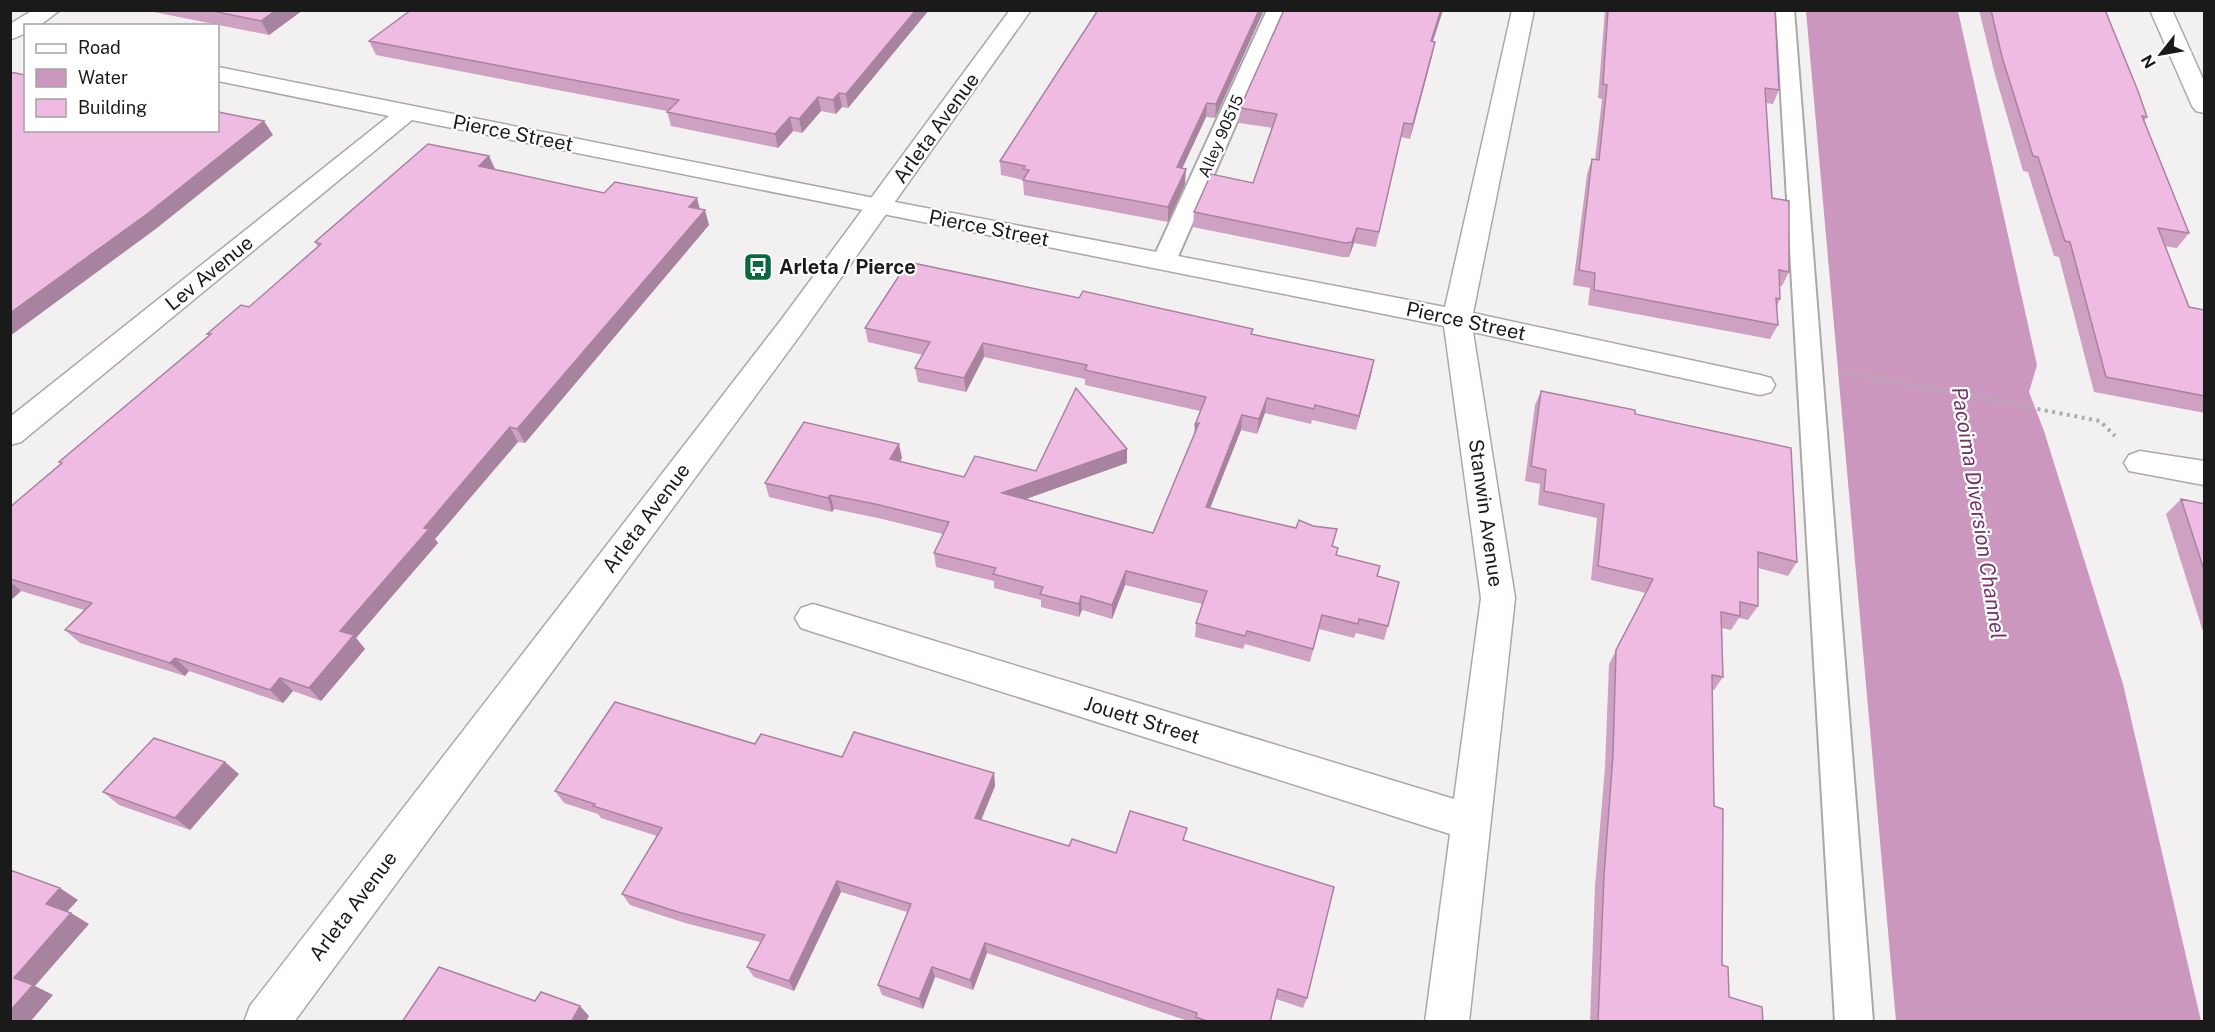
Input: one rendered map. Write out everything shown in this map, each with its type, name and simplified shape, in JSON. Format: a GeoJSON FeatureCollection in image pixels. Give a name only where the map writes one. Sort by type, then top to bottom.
{"type":"FeatureCollection","features":[{"type":"Feature","properties":{"kind":"street"},"geometry":{"type":"LineString","coordinates":[[26,24],[50,10]]}},
{"type":"Feature","properties":{"kind":"street","name":"Arleta Avenue"},"geometry":{"type":"LineString","coordinates":[[266,1022],[879,207],[1021,10]]}},
{"type":"Feature","properties":{"kind":"street","name":"Stanwin Avenue"},"geometry":{"type":"LineString","coordinates":[[1447,1022],[1498,598],[1457,319],[1523,10]]}},
{"type":"Feature","properties":{"kind":"street"},"geometry":{"type":"LineString","coordinates":[[2161,10],[2205,106]]}},
{"type":"Feature","properties":{"kind":"street"},"geometry":{"type":"LineString","coordinates":[[11,33],[24,25]]}},
{"type":"Feature","properties":{"kind":"street","name":"Pierce Street"},"geometry":{"type":"LineString","coordinates":[[219,74],[879,207],[1457,319],[1760,385]]}},
{"type":"Feature","properties":{"kind":"street","name":"Lev Avenue"},"geometry":{"type":"LineString","coordinates":[[10,434],[408,111]]}},
{"type":"Feature","properties":{"kind":"street"},"geometry":{"type":"LineString","coordinates":[[2140,463],[2205,473]]}},
{"type":"Feature","properties":{"kind":"street","name":"Jouett Street"},"geometry":{"type":"LineString","coordinates":[[813,618],[1470,822]]}},
{"type":"Feature","properties":{"kind":"lane","name":"Alley 90515"},"geometry":{"type":"LineString","coordinates":[[1164,261],[1277,10]]}},
{"type":"Feature","properties":{"kind":"lane"},"geometry":{"type":"LineString","coordinates":[[1785,10],[1854,1022]]}},
{"type":"Feature","properties":{"kind":"path"},"geometry":{"type":"LineString","coordinates":[[1841,371],[2100,421],[2140,463]]}},
{"type":"Feature","properties":{"kind":"water","name":"Pacoima Diversion Channel"},"geometry":{"type":"Polygon","coordinates":[[[1806,11],[1958,11],[2037,365],[2029,392],[2044,431],[2123,684],[2201,1021],[1896,1021],[1806,11]]]}},
{"type":"Feature","properties":{"kind":"building"},"geometry":{"type":"Polygon","coordinates":[[[208,10],[276,10],[261,21],[208,10]]]}},
{"type":"Feature","properties":{"kind":"building"},"geometry":{"type":"Polygon","coordinates":[[[411,10],[916,10],[846,94],[839,93],[833,100],[818,97],[799,119],[790,117],[775,134],[667,112],[679,100],[369,41],[411,10]]]}},
{"type":"Feature","properties":{"kind":"building"},"geometry":{"type":"Polygon","coordinates":[[[1098,10],[1259,10],[1216,104],[1207,103],[1177,167],[1186,169],[1168,207],[1023,180],[1029,170],[1023,169],[1025,166],[1000,161],[1098,10]]]}},
{"type":"Feature","properties":{"kind":"building"},"geometry":{"type":"Polygon","coordinates":[[[1284,10],[1441,10],[1431,41],[1435,42],[1413,124],[1404,123],[1379,232],[1357,228],[1352,242],[1345,243],[1194,212],[1211,174],[1253,183],[1277,114],[1240,108],[1284,10]]]}},
{"type":"Feature","properties":{"kind":"building"},"geometry":{"type":"Polygon","coordinates":[[[1608,10],[1775,10],[1779,90],[1765,88],[1772,198],[1789,201],[1789,272],[1779,270],[1780,299],[1776,298],[1778,325],[1594,290],[1595,273],[1579,270],[1592,159],[1599,160],[1607,85],[1603,84],[1608,10]]]}},
{"type":"Feature","properties":{"kind":"building"},"geometry":{"type":"Polygon","coordinates":[[[1991,10],[2105,10],[2147,117],[2142,116],[2189,233],[2158,228],[2189,307],[2205,310],[2205,396],[2106,377],[2070,242],[2065,241],[2038,157],[2033,156],[2002,57],[1991,10]]]}},
{"type":"Feature","properties":{"kind":"building"},"geometry":{"type":"Polygon","coordinates":[[[10,72],[24,75],[24,132],[219,132],[219,112],[264,121],[147,214],[10,313],[10,72]]]}},
{"type":"Feature","properties":{"kind":"building"},"geometry":{"type":"Polygon","coordinates":[[[428,144],[489,156],[479,166],[604,193],[615,182],[697,198],[689,207],[705,210],[517,429],[510,427],[424,528],[429,529],[340,631],[354,635],[309,688],[280,678],[270,690],[175,658],[170,663],[65,630],[92,603],[10,579],[10,507],[62,463],[59,462],[211,334],[207,334],[241,305],[249,307],[321,244],[315,242],[428,144]]]}},
{"type":"Feature","properties":{"kind":"building"},"geometry":{"type":"Polygon","coordinates":[[[913,263],[1079,298],[1083,291],[1253,329],[1251,334],[1374,360],[1359,416],[1315,405],[1314,409],[1267,398],[1259,419],[1242,415],[1206,507],[1296,528],[1299,520],[1313,526],[1337,529],[1332,546],[1338,548],[1336,555],[1380,566],[1377,576],[1399,582],[1388,626],[1359,619],[1358,624],[1322,615],[1313,649],[1247,631],[1245,636],[1196,623],[1207,591],[1126,571],[1112,605],[1081,596],[1079,604],[1040,594],[1043,587],[993,574],[996,568],[934,553],[949,522],[875,504],[830,495],[828,498],[765,483],[804,422],[899,444],[890,459],[964,477],[975,456],[1036,471],[1076,388],[1127,449],[1002,493],[1153,533],[1199,423],[1195,425],[1206,397],[1085,370],[1087,365],[983,343],[964,378],[915,368],[930,342],[865,328],[906,265],[911,266],[913,263]]]}},
{"type":"Feature","properties":{"kind":"building"},"geometry":{"type":"Polygon","coordinates":[[[1541,391],[1635,410],[1635,414],[1791,448],[1797,562],[1758,552],[1758,606],[1740,602],[1740,616],[1721,612],[1723,677],[1712,675],[1714,806],[1723,809],[1722,965],[1728,967],[1729,997],[1762,1007],[1763,1022],[1598,1022],[1604,875],[1613,755],[1616,650],[1653,579],[1598,566],[1604,504],[1544,491],[1546,470],[1531,466],[1541,391]]]}},
{"type":"Feature","properties":{"kind":"building"},"geometry":{"type":"Polygon","coordinates":[[[2181,499],[2205,504],[2205,573],[2181,499]]]}},
{"type":"Feature","properties":{"kind":"building"},"geometry":{"type":"Polygon","coordinates":[[[615,702],[755,744],[761,734],[842,757],[854,732],[994,773],[975,818],[1069,846],[1072,839],[1116,853],[1130,811],[1187,828],[1183,840],[1334,887],[1307,998],[1278,989],[1270,1022],[1209,1022],[1196,1017],[1197,1013],[985,943],[970,980],[932,967],[919,999],[878,985],[911,904],[837,881],[789,981],[747,967],[765,935],[678,912],[622,894],[662,828],[555,791],[615,702]]]}},
{"type":"Feature","properties":{"kind":"building"},"geometry":{"type":"Polygon","coordinates":[[[154,738],[225,762],[175,818],[103,792],[154,738]]]}},
{"type":"Feature","properties":{"kind":"building"},"geometry":{"type":"Polygon","coordinates":[[[10,870],[60,888],[46,904],[71,913],[14,978],[33,985],[10,1011],[10,870]]]}},
{"type":"Feature","properties":{"kind":"building"},"geometry":{"type":"Polygon","coordinates":[[[439,967],[535,1001],[541,992],[580,1006],[571,1022],[402,1022],[439,967]]]}},
{"type":"Feature","properties":{"kind":"place","name":"Arleta / Pierce"},"geometry":{"type":"Point","coordinates":[758,267]}}]}
